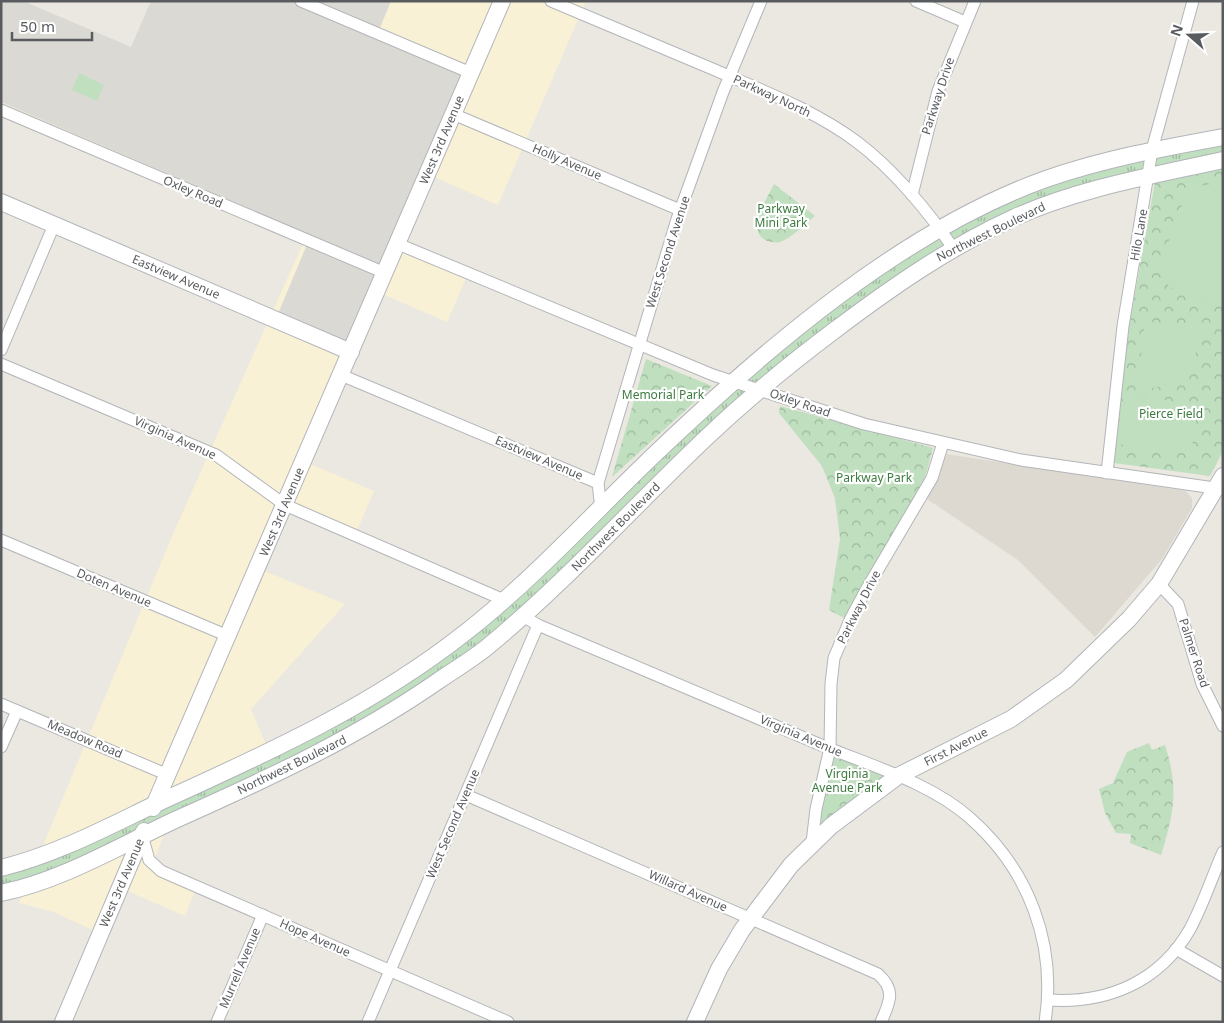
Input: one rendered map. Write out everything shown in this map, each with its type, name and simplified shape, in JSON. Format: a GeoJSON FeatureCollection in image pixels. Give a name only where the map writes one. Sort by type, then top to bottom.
{"type":"FeatureCollection","features":[{"type":"Feature","properties":{"kind":"main road","name":"West 3rd Avenue"},"geometry":{"type":"LineString","coordinates":[[63,1022],[155,804],[502,1]]}},
{"type":"Feature","properties":{"kind":"main road","name":"Northwest Boulevard"},"geometry":{"type":"LineString","coordinates":[[1,868],[69,845],[245,763],[327,722],[380,692],[436,655],[504,600],[601,509],[655,454],[735,381],[844,294],[912,245],[940,228],[988,203],[1045,179],[1152,150],[1223,137]]}},
{"type":"Feature","properties":{"kind":"main road","name":"Northwest Boulevard"},"geometry":{"type":"LineString","coordinates":[[1,893],[22,889],[71,869],[286,771],[343,741],[415,698],[484,650],[523,616],[559,584],[709,435],[797,359],[886,292],[953,248],[1014,218],[1060,199],[1128,179],[1223,160]]}},
{"type":"Feature","properties":{"kind":"main road","name":"Eastview Avenue"},"geometry":{"type":"LineString","coordinates":[[1,202],[351,352]]}},
{"type":"Feature","properties":{"kind":"main road","name":"First Avenue"},"geometry":{"type":"LineString","coordinates":[[695,1022],[720,969],[750,918],[773,886],[812,843],[850,811],[898,776],[1011,719],[1066,680],[1129,618],[1159,584],[1221,484]]}},
{"type":"Feature","properties":{"kind":"street"},"geometry":{"type":"LineString","coordinates":[[301,1],[471,73]]}},
{"type":"Feature","properties":{"kind":"street","name":"Parkway North"},"geometry":{"type":"LineString","coordinates":[[551,1],[730,76],[802,109],[840,131],[858,143],[912,195],[940,228],[953,248]]}},
{"type":"Feature","properties":{"kind":"street","name":"West Second Avenue"},"geometry":{"type":"LineString","coordinates":[[601,509],[598,483],[680,210],[730,76],[761,1]]}},
{"type":"Feature","properties":{"kind":"street"},"geometry":{"type":"LineString","coordinates":[[916,1],[965,22]]}},
{"type":"Feature","properties":{"kind":"street","name":"Parkway Drive"},"geometry":{"type":"LineString","coordinates":[[912,195],[938,91],[975,1]]}},
{"type":"Feature","properties":{"kind":"street","name":"Hilo Lane"},"geometry":{"type":"LineString","coordinates":[[1107,473],[1123,326],[1152,150],[1193,1]]}},
{"type":"Feature","properties":{"kind":"street","name":"Oxley Road"},"geometry":{"type":"LineString","coordinates":[[1,110],[385,273]]}},
{"type":"Feature","properties":{"kind":"street","name":"Holly Avenue"},"geometry":{"type":"LineString","coordinates":[[453,114],[680,210]]}},
{"type":"Feature","properties":{"kind":"street"},"geometry":{"type":"LineString","coordinates":[[1,350],[54,225]]}},
{"type":"Feature","properties":{"kind":"street","name":"Oxley Road"},"geometry":{"type":"LineString","coordinates":[[398,244],[638,346],[713,375],[864,424],[1031,461],[1107,473],[1221,484]]}},
{"type":"Feature","properties":{"kind":"street","name":"Virginia Avenue"},"geometry":{"type":"LineString","coordinates":[[1,364],[216,455],[285,505],[504,600]]}},
{"type":"Feature","properties":{"kind":"street","name":"Eastview Avenue"},"geometry":{"type":"LineString","coordinates":[[341,375],[598,483]]}},
{"type":"Feature","properties":{"kind":"street","name":"Parkway Drive"},"geometry":{"type":"LineString","coordinates":[[812,843],[816,810],[830,748],[831,684],[834,658],[862,597],[932,478],[943,443]]}},
{"type":"Feature","properties":{"kind":"street","name":"Doten Avenue"},"geometry":{"type":"LineString","coordinates":[[1,540],[228,636]]}},
{"type":"Feature","properties":{"kind":"street","name":"Palmer Road"},"geometry":{"type":"LineString","coordinates":[[1159,584],[1178,604],[1202,684],[1223,726]]}},
{"type":"Feature","properties":{"kind":"street","name":"Virginia Avenue"},"geometry":{"type":"LineString","coordinates":[[523,616],[538,625],[898,776],[953,806],[970,818],[990,838],[1011,865],[1029,894],[1042,929],[1050,980],[1045,1022]]}},
{"type":"Feature","properties":{"kind":"street","name":"West Second Avenue"},"geometry":{"type":"LineString","coordinates":[[368,1022],[538,625]]}},
{"type":"Feature","properties":{"kind":"street","name":"Meadow Road"},"geometry":{"type":"LineString","coordinates":[[1,704],[168,774]]}},
{"type":"Feature","properties":{"kind":"street"},"geometry":{"type":"LineString","coordinates":[[1,747],[17,711]]}},
{"type":"Feature","properties":{"kind":"street","name":"Willard Avenue"},"geometry":{"type":"LineString","coordinates":[[466,795],[878,974],[886,981],[889,988],[889,1004],[881,1022]]}},
{"type":"Feature","properties":{"kind":"street","name":"Hope Avenue"},"geometry":{"type":"LineString","coordinates":[[142,835],[149,860],[161,871],[508,1022]]}},
{"type":"Feature","properties":{"kind":"street"},"geometry":{"type":"LineString","coordinates":[[1048,1000],[1095,999],[1114,994],[1156,971],[1176,949],[1190,929],[1223,852]]}},
{"type":"Feature","properties":{"kind":"street","name":"Murrell Avenue"},"geometry":{"type":"LineString","coordinates":[[217,1022],[263,915]]}},
{"type":"Feature","properties":{"kind":"street"},"geometry":{"type":"LineString","coordinates":[[1176,949],[1223,976]]}},
{"type":"Feature","properties":{"kind":"shaded area"},"geometry":{"type":"Polygon","coordinates":[[[1,1],[23,1],[131,47],[151,1],[391,1],[376,37],[465,75],[349,345],[277,316],[311,235],[1,102],[1,1]]]}},
{"type":"Feature","properties":{"kind":"shaded area"},"geometry":{"type":"Polygon","coordinates":[[[391,1],[586,1],[498,205],[432,176],[403,241],[470,269],[447,322],[378,292],[303,461],[374,491],[355,535],[284,505],[257,568],[345,604],[251,709],[274,764],[173,812],[152,865],[197,886],[185,916],[121,888],[101,934],[54,912],[19,903],[173,534],[305,239],[1,110],[1,102],[311,235],[348,345],[376,37],[391,1]]]}},
{"type":"Feature","properties":{"kind":"shaded area"},"geometry":{"type":"Polygon","coordinates":[[[946,454],[1186,491],[1192,498],[1192,508],[1162,559],[1095,637],[1018,560],[927,499],[946,454]]]}},
{"type":"Feature","properties":{"kind":"green space"},"geometry":{"type":"Polygon","coordinates":[[[79,73],[104,85],[97,101],[72,90],[79,73]]]}},
{"type":"Feature","properties":{"kind":"green space"},"geometry":{"type":"Polygon","coordinates":[[[1223,137],[1223,160],[1014,218],[797,359],[483,650],[343,741],[1,893],[1,868],[155,804],[436,655],[655,454],[912,245],[1045,179],[1223,137]]]}},
{"type":"Feature","properties":{"kind":"green space","name":"Pierce Field"},"geometry":{"type":"Polygon","coordinates":[[[1223,169],[1223,451],[1210,476],[1114,463],[1129,327],[1155,182],[1223,169]]]}},
{"type":"Feature","properties":{"kind":"green space"},"geometry":{"type":"Polygon","coordinates":[[[1223,181],[1223,308],[1169,287],[1160,265],[1188,189],[1223,181]]]}},
{"type":"Feature","properties":{"kind":"green space","name":"Parkway Mini Park"},"geometry":{"type":"Polygon","coordinates":[[[774,184],[815,216],[784,240],[770,242],[760,235],[758,221],[774,184]]]}},
{"type":"Feature","properties":{"kind":"green space"},"geometry":{"type":"Polygon","coordinates":[[[1145,321],[1201,329],[1195,355],[1190,366],[1183,374],[1163,386],[1137,388],[1145,321]]]}},
{"type":"Feature","properties":{"kind":"green space","name":"Memorial Park"},"geometry":{"type":"Polygon","coordinates":[[[646,359],[712,386],[612,477],[646,359]]]}},
{"type":"Feature","properties":{"kind":"green space"},"geometry":{"type":"Polygon","coordinates":[[[1124,394],[1198,405],[1191,454],[1116,444],[1124,394]]]}},
{"type":"Feature","properties":{"kind":"green space","name":"Parkway Park"},"geometry":{"type":"Polygon","coordinates":[[[780,406],[933,448],[923,484],[846,619],[829,610],[840,539],[835,498],[822,466],[779,413],[780,406]]]}},
{"type":"Feature","properties":{"kind":"green space"},"geometry":{"type":"Polygon","coordinates":[[[1149,743],[1152,750],[1165,745],[1172,774],[1172,813],[1161,855],[1130,843],[1131,834],[1116,833],[1105,813],[1099,789],[1113,783],[1127,752],[1149,743]]]}},
{"type":"Feature","properties":{"kind":"green space","name":"Virginia Avenue Park"},"geometry":{"type":"Polygon","coordinates":[[[831,751],[890,775],[817,832],[831,751]]]}}]}
